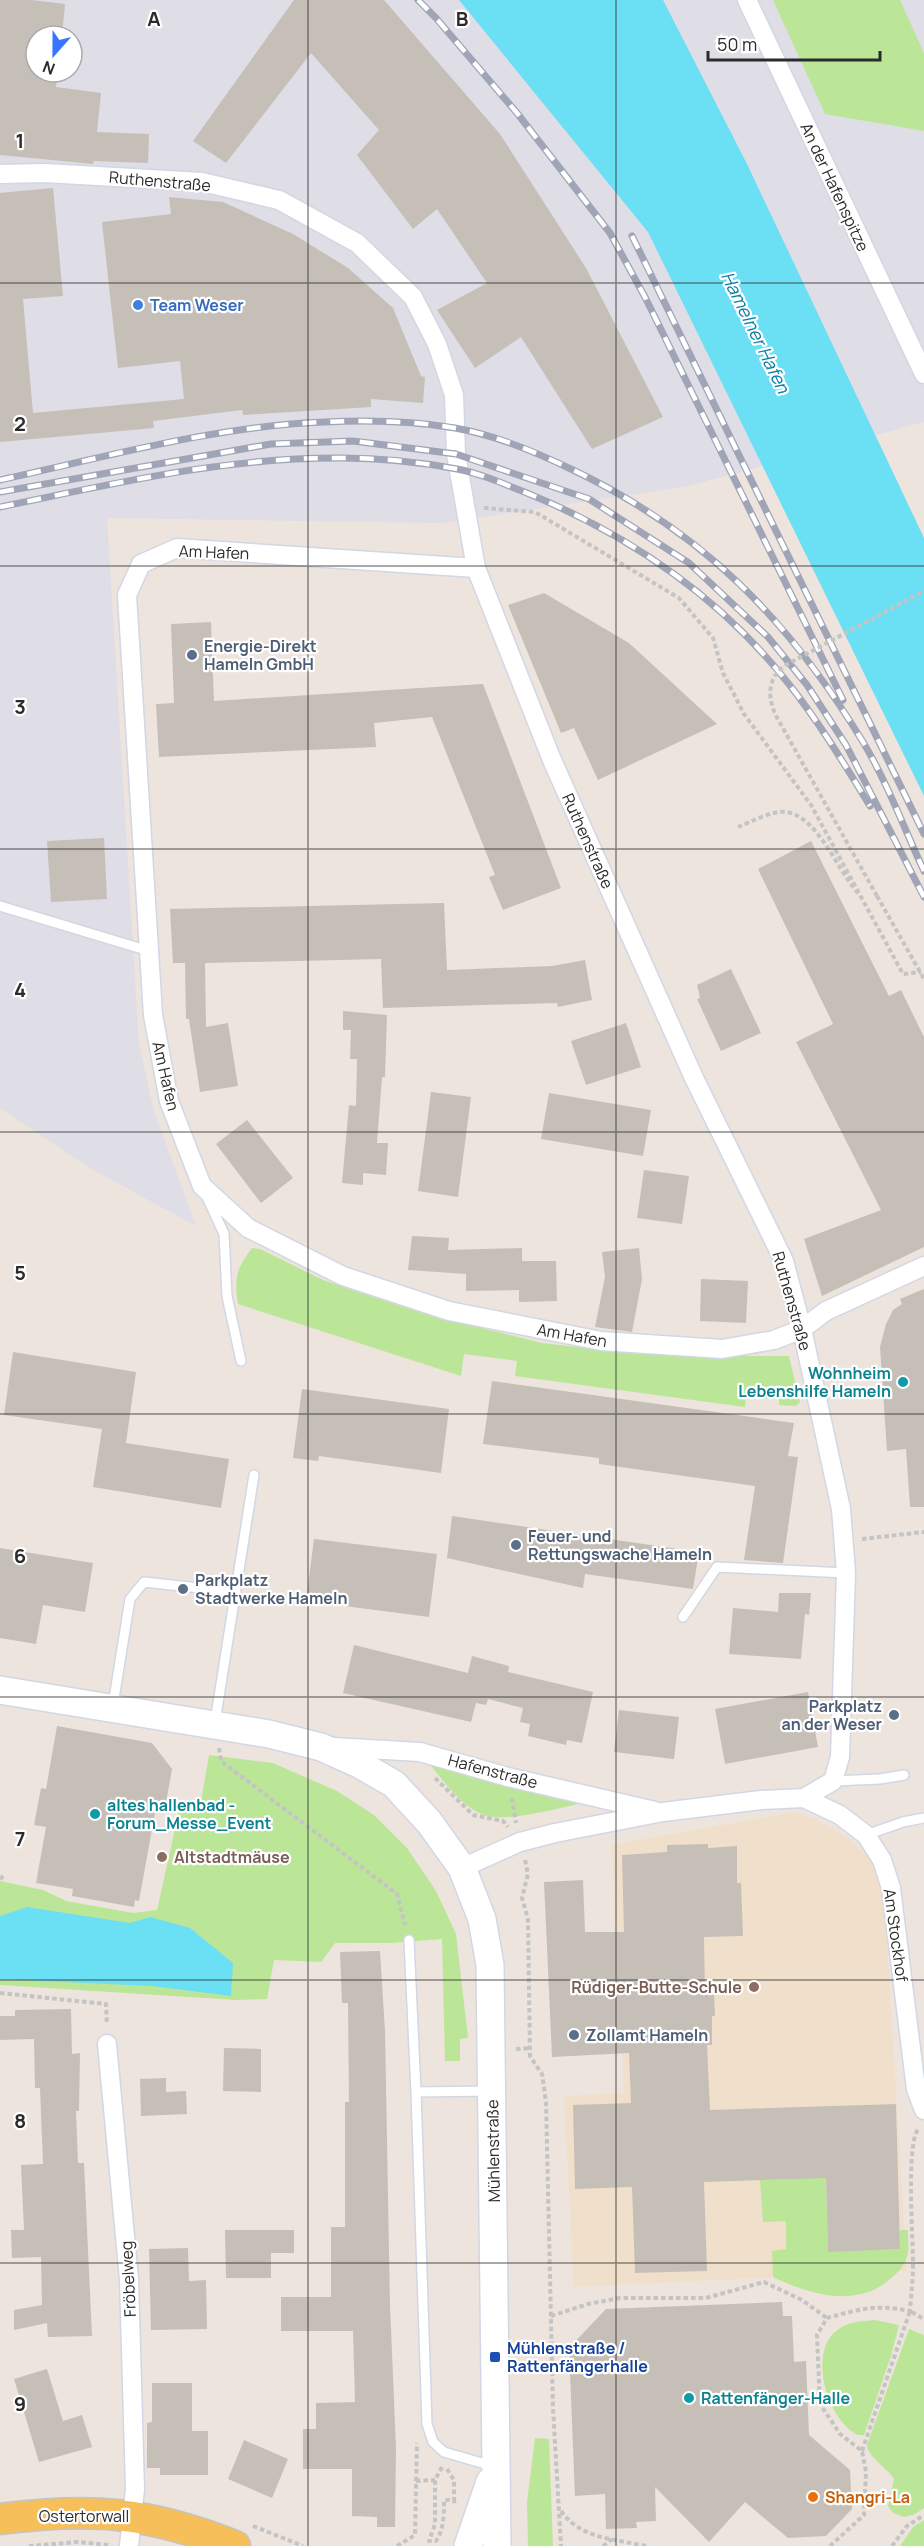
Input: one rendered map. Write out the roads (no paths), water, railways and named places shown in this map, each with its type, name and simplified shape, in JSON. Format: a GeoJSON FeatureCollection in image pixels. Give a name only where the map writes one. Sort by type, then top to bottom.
{"type":"FeatureCollection","features":[{"type":"Feature","properties":{"kind":"main road","name":"Hafenstraße"},"geometry":{"type":"LineString","coordinates":[[0,1690],[268,1734],[321,1747],[359,1764],[394,1784]]}},
{"type":"Feature","properties":{"kind":"main road","name":"Mühlenstraße"},"geometry":{"type":"LineString","coordinates":[[394,1784],[429,1822],[462,1868],[482,1919],[489,1965],[495,2467],[500,2541]]}},
{"type":"Feature","properties":{"kind":"main road"},"geometry":{"type":"LineString","coordinates":[[468,2546],[495,2467]]}},
{"type":"Feature","properties":{"kind":"main road","name":"Ostertorwall"},"geometry":{"type":"LineString","coordinates":[[0,2519],[60,2513],[133,2515],[180,2527],[235,2546]]}},
{"type":"Feature","properties":{"kind":"street","name":"An der Hafenspitze"},"geometry":{"type":"LineString","coordinates":[[747,0],[924,374]]}},
{"type":"Feature","properties":{"kind":"street","name":"Ruthenstraße"},"geometry":{"type":"LineString","coordinates":[[0,174],[45,173],[202,182],[279,200],[357,243],[413,297],[437,344],[454,395],[456,454],[476,568],[552,760],[694,1078],[784,1261],[802,1329],[841,1509],[846,1573],[840,1757],[833,1781]]}},
{"type":"Feature","properties":{"kind":"street","name":"Am Hafen"},"geometry":{"type":"LineString","coordinates":[[476,568],[177,548],[141,564],[127,595],[153,1015],[169,1101],[202,1186],[248,1228],[343,1276],[448,1311],[601,1341],[722,1349],[774,1340],[802,1329],[826,1311],[924,1266]]}},
{"type":"Feature","properties":{"kind":"street","name":"Hafenstraße"},"geometry":{"type":"LineString","coordinates":[[321,1747],[420,1752],[508,1777],[663,1812]]}},
{"type":"Feature","properties":{"kind":"street"},"geometry":{"type":"LineString","coordinates":[[804,1798],[833,1781]]}},
{"type":"Feature","properties":{"kind":"street","name":"Hafenstraße"},"geometry":{"type":"LineString","coordinates":[[462,1868],[520,1842],[663,1812],[761,1800],[804,1798]]}},
{"type":"Feature","properties":{"kind":"street","name":"Am Stockhof"},"geometry":{"type":"LineString","coordinates":[[804,1798],[840,1815],[866,1835],[882,1860],[891,1888],[916,2089],[924,2110]]}},
{"type":"Feature","properties":{"kind":"street","name":"Fröbelweg"},"geometry":{"type":"LineString","coordinates":[[107,2044],[129,2279],[135,2489],[133,2515],[123,2546]]}},
{"type":"Feature","properties":{"kind":"lane"},"geometry":{"type":"LineString","coordinates":[[0,906],[149,951]]}},
{"type":"Feature","properties":{"kind":"lane"},"geometry":{"type":"LineString","coordinates":[[202,1186],[224,1234],[227,1296],[241,1361]]}},
{"type":"Feature","properties":{"kind":"lane"},"geometry":{"type":"LineString","coordinates":[[215,1724],[254,1475]]}},
{"type":"Feature","properties":{"kind":"lane"},"geometry":{"type":"LineString","coordinates":[[683,1617],[717,1567],[846,1573]]}},
{"type":"Feature","properties":{"kind":"lane"},"geometry":{"type":"LineString","coordinates":[[112,1707],[130,1599],[144,1582],[236,1592]]}},
{"type":"Feature","properties":{"kind":"lane"},"geometry":{"type":"LineString","coordinates":[[833,1781],[904,1776]]}},
{"type":"Feature","properties":{"kind":"lane"},"geometry":{"type":"LineString","coordinates":[[866,1835],[903,1822],[924,1818]]}},
{"type":"Feature","properties":{"kind":"lane"},"geometry":{"type":"LineString","coordinates":[[409,1940],[428,2424],[433,2442],[444,2452],[495,2467]]}},
{"type":"Feature","properties":{"kind":"lane"},"geometry":{"type":"LineString","coordinates":[[416,2092],[492,2091]]}},
{"type":"Feature","properties":{"kind":"water","name":"Hamelner Hafen"},"geometry":{"type":"Polygon","coordinates":[[[459,0],[663,0],[747,164],[924,538],[924,796],[648,232],[459,0]]]}},
{"type":"Feature","properties":{"kind":"water"},"geometry":{"type":"Polygon","coordinates":[[[27,1907],[130,1923],[150,1917],[190,1928],[233,1963],[231,1996],[152,1986],[0,1979],[0,1916],[27,1907]]]}},
{"type":"Feature","properties":{"kind":"railway"},"geometry":{"type":"LineString","coordinates":[[418,0],[517,113],[610,233],[646,299],[843,700]]}},
{"type":"Feature","properties":{"kind":"railway"},"geometry":{"type":"LineString","coordinates":[[632,236],[924,834]]}},
{"type":"Feature","properties":{"kind":"railway"},"geometry":{"type":"LineString","coordinates":[[0,480],[202,436],[325,422],[390,422],[439,426],[486,435],[530,451],[620,494],[663,522],[739,583],[773,619],[835,698],[872,757],[924,871]]}},
{"type":"Feature","properties":{"kind":"railway"},"geometry":{"type":"LineString","coordinates":[[0,492],[271,444],[353,441],[456,454],[589,499],[689,563],[768,637],[807,685],[846,745],[924,897]]}},
{"type":"Feature","properties":{"kind":"railway"},"geometry":{"type":"LineString","coordinates":[[0,507],[212,467],[298,459],[355,458],[399,461],[457,469],[486,477],[570,512],[606,531],[673,573],[704,598],[734,624],[788,683],[821,728],[870,806]]}},
{"type":"Feature","properties":{"kind":"place","name":"Team Weser"},"geometry":{"type":"Point","coordinates":[138,305]}},
{"type":"Feature","properties":{"kind":"place","name":"Energie-Direkt Hameln GmbH"},"geometry":{"type":"Point","coordinates":[192,655]}},
{"type":"Feature","properties":{"kind":"place","name":"Wohnheim Lebenshilfe Hameln"},"geometry":{"type":"Point","coordinates":[903,1382]}},
{"type":"Feature","properties":{"kind":"place","name":"Feuer- und Rettungswache Hameln"},"geometry":{"type":"Point","coordinates":[516,1545]}},
{"type":"Feature","properties":{"kind":"place","name":"Parkplatz Stadtwerke Hameln"},"geometry":{"type":"Point","coordinates":[183,1589]}},
{"type":"Feature","properties":{"kind":"place","name":"Parkplatz an der Weser"},"geometry":{"type":"Point","coordinates":[894,1715]}},
{"type":"Feature","properties":{"kind":"place","name":"altes hallenbad - Forum_Messe_Event"},"geometry":{"type":"Point","coordinates":[95,1814]}},
{"type":"Feature","properties":{"kind":"place","name":"Altstadtmäuse"},"geometry":{"type":"Point","coordinates":[162,1857]}},
{"type":"Feature","properties":{"kind":"place","name":"Rüdiger-Butte-Schule"},"geometry":{"type":"Point","coordinates":[754,1987]}},
{"type":"Feature","properties":{"kind":"place","name":"Zollamt Hameln"},"geometry":{"type":"Point","coordinates":[574,2035]}},
{"type":"Feature","properties":{"kind":"place","name":"Mühlenstraße / Rattenfängerhalle"},"geometry":{"type":"Point","coordinates":[495,2357]}},
{"type":"Feature","properties":{"kind":"place","name":"Rattenfänger-Halle"},"geometry":{"type":"Point","coordinates":[689,2398]}},
{"type":"Feature","properties":{"kind":"place","name":"Shangri-La"},"geometry":{"type":"Point","coordinates":[813,2497]}}]}
